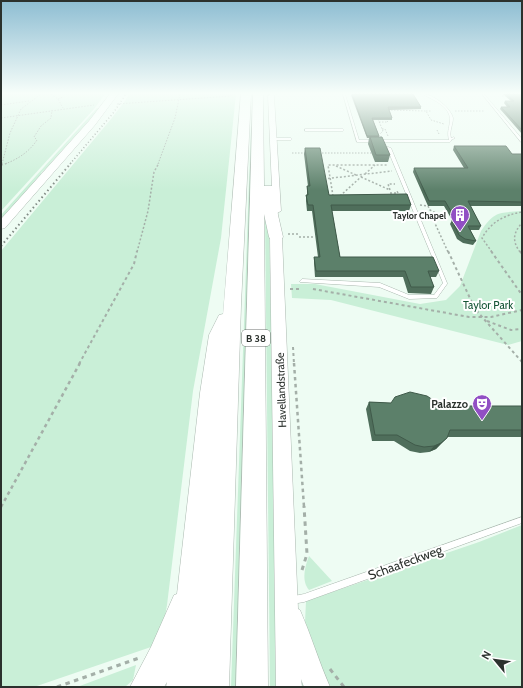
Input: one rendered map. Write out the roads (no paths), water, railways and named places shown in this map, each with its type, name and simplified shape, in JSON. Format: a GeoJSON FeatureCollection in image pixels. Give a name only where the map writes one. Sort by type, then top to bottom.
{"type":"FeatureCollection","features":[{"type":"Feature","properties":{"kind":"highway","name":"B 38"},"geometry":{"type":"LineString","coordinates":[[213,687],[232,305],[244,126]]}},
{"type":"Feature","properties":{"kind":"highway","name":"B 38"},"geometry":{"type":"LineString","coordinates":[[252,687],[258,126]]}},
{"type":"Feature","properties":{"kind":"highway"},"geometry":{"type":"LineString","coordinates":[[258,161],[266,174],[271,215],[281,236]]}},
{"type":"Feature","properties":{"kind":"highway"},"geometry":{"type":"LineString","coordinates":[[182,687],[210,393],[218,335],[232,305]]}},
{"type":"Feature","properties":{"kind":"highway"},"geometry":{"type":"LineString","coordinates":[[146,687],[166,650],[192,586]]}},
{"type":"Feature","properties":{"kind":"main road"},"geometry":{"type":"LineString","coordinates":[[1,226],[89,126]]}},
{"type":"Feature","properties":{"kind":"main road","name":"Havellandstraße"},"geometry":{"type":"LineString","coordinates":[[281,236],[296,600],[290,687]]}},
{"type":"Feature","properties":{"kind":"main road"},"geometry":{"type":"LineString","coordinates":[[296,600],[308,666],[317,687]]}},
{"type":"Feature","properties":{"kind":"street","name":"Havellandstraße"},"geometry":{"type":"LineString","coordinates":[[272,126],[277,214],[281,236]]}},
{"type":"Feature","properties":{"kind":"lane"},"geometry":{"type":"LineString","coordinates":[[354,126],[358,140],[450,141],[452,138],[449,130],[451,126]]}},
{"type":"Feature","properties":{"kind":"lane"},"geometry":{"type":"LineString","coordinates":[[509,126],[522,141]]}},
{"type":"Feature","properties":{"kind":"lane"},"geometry":{"type":"LineString","coordinates":[[306,130],[343,130]]}},
{"type":"Feature","properties":{"kind":"lane"},"geometry":{"type":"LineString","coordinates":[[273,139],[291,139]]}},
{"type":"Feature","properties":{"kind":"lane"},"geometry":{"type":"LineString","coordinates":[[302,282],[380,285],[409,297],[435,297],[445,283],[389,148]]}},
{"type":"Feature","properties":{"kind":"lane","name":"Schaafeckweg"},"geometry":{"type":"LineString","coordinates":[[296,600],[522,520]]}},
{"type":"Feature","properties":{"kind":"railway"},"geometry":{"type":"LineString","coordinates":[[70,164],[102,126]]}},
{"type":"Feature","properties":{"kind":"railway"},"geometry":{"type":"LineString","coordinates":[[1,246],[71,163]]}},
{"type":"Feature","properties":{"kind":"place","name":"Taylor Chapel"},"geometry":{"type":"Point","coordinates":[460,232]}},
{"type":"Feature","properties":{"kind":"place","name":"Palazzo"},"geometry":{"type":"Point","coordinates":[482,421]}},
{"type":"Feature","properties":{"kind":"park label","name":"Taylor Park"},"geometry":{"type":"Point","coordinates":[488,305]}}]}
